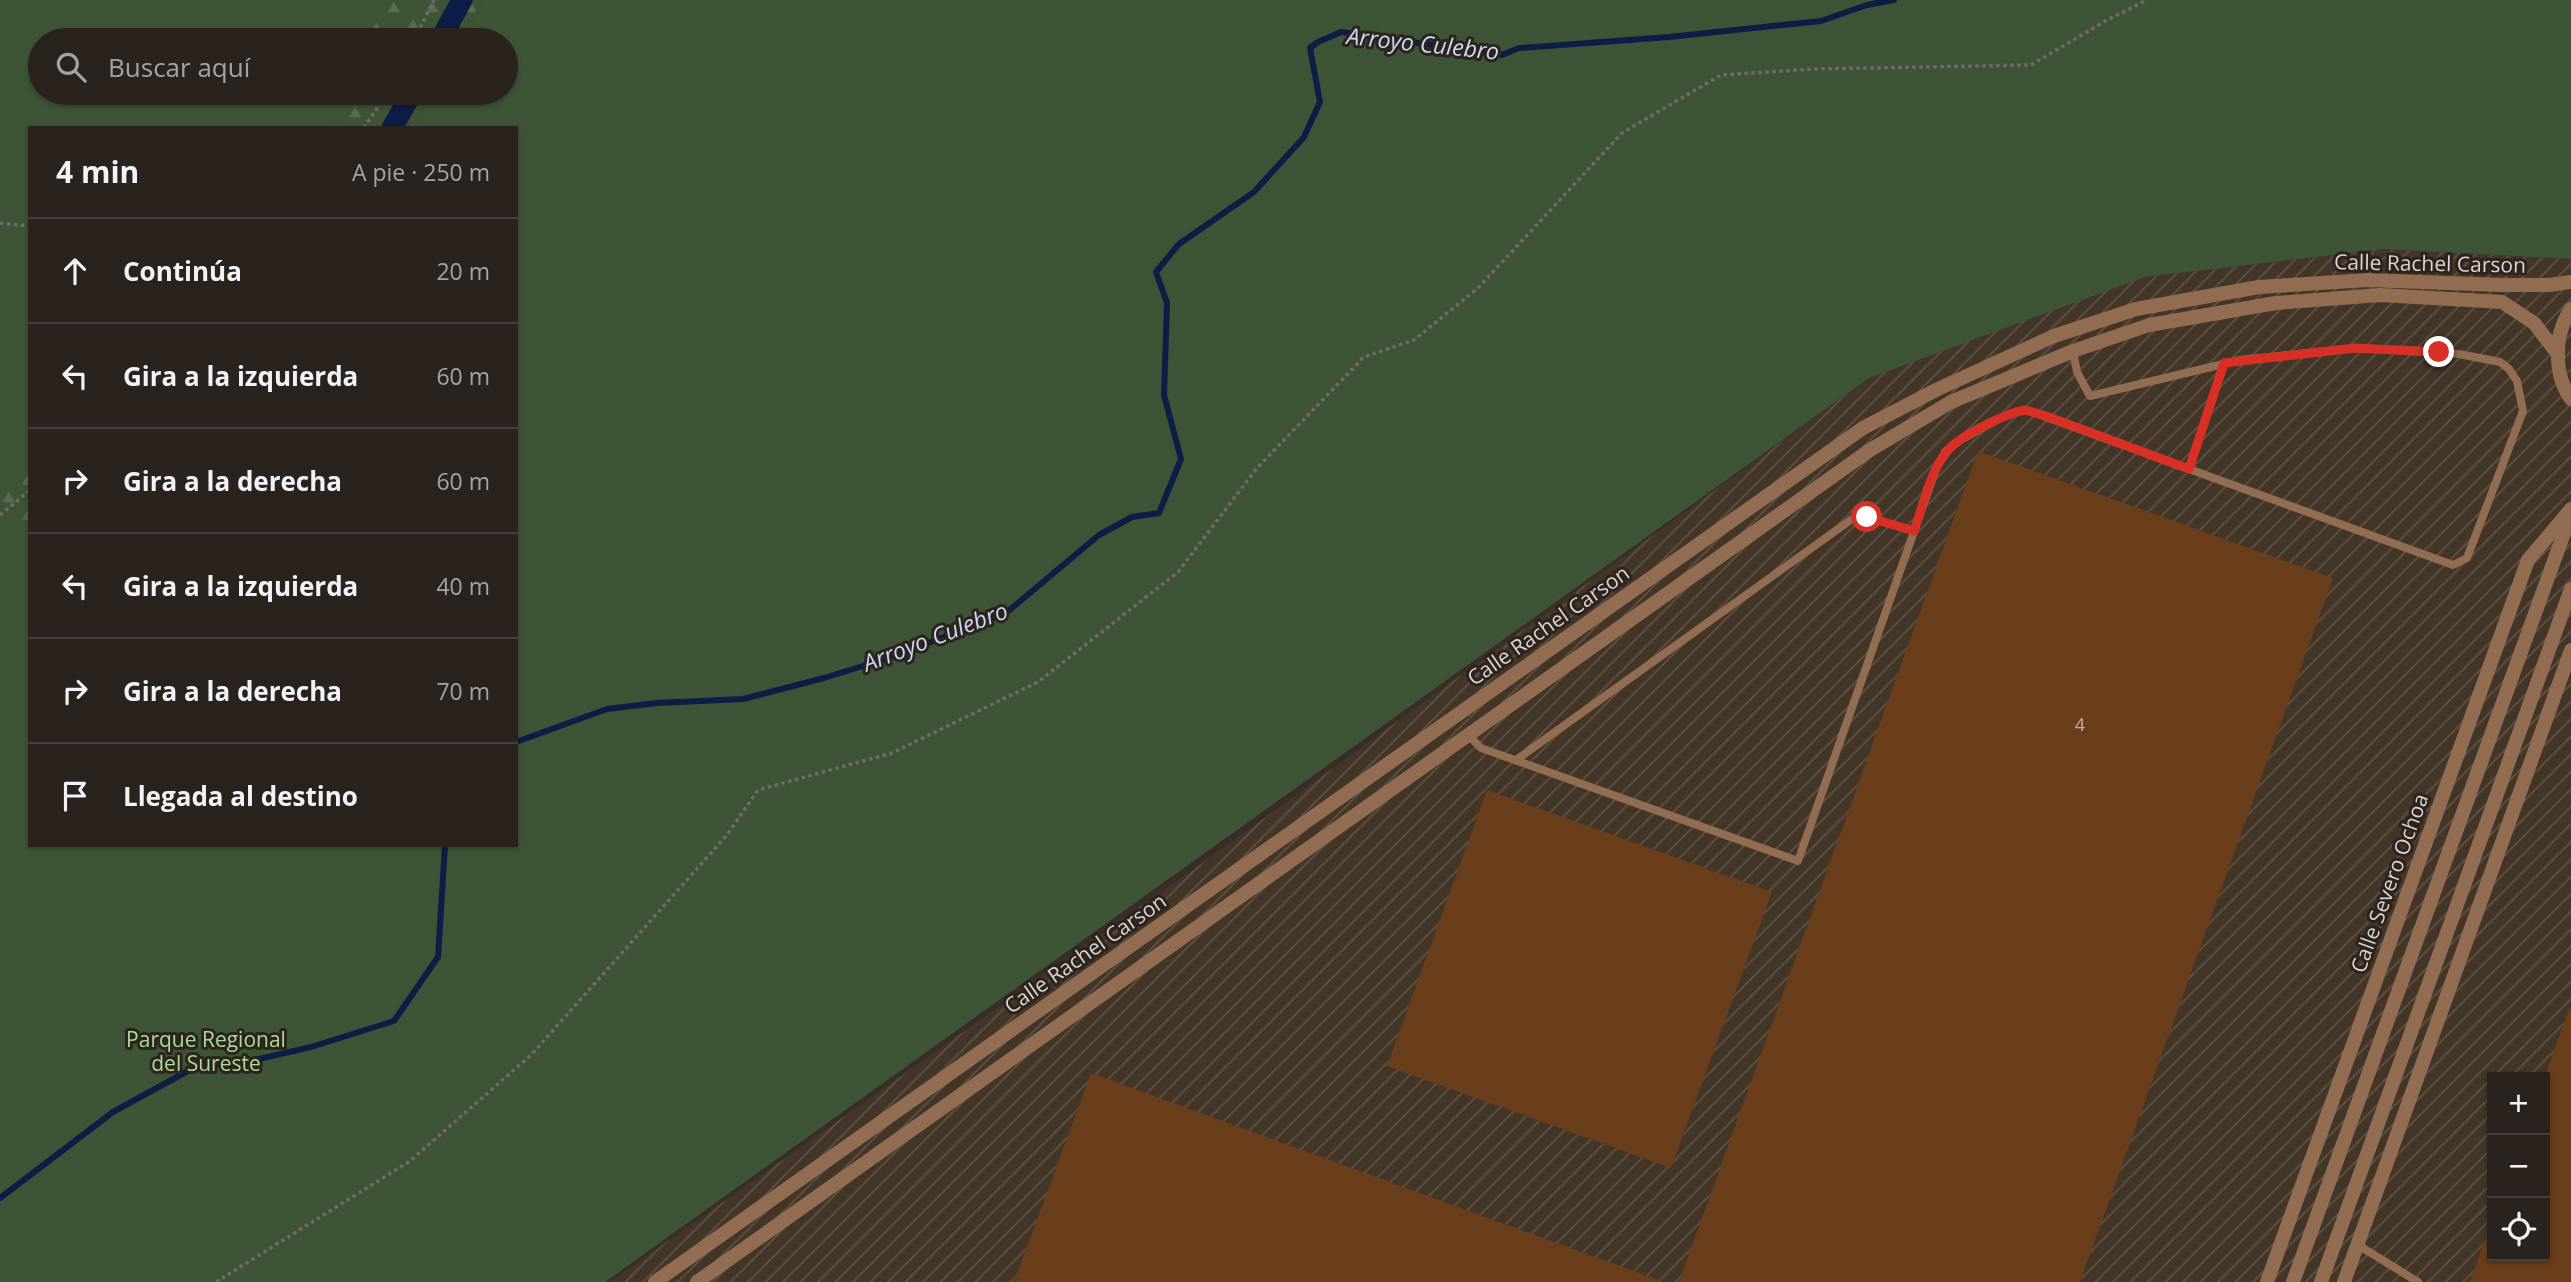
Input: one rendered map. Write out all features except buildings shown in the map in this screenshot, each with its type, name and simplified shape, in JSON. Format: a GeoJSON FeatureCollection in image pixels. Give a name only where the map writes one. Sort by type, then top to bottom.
{"type":"FeatureCollection","features":[{"type":"Feature","properties":{"kind":"street","name":"Calle Rachel Carson"},"geometry":{"type":"LineString","coordinates":[[655,1282],[1863,428],[1938,389],[2053,336],[2124,313],[2259,287],[2368,280],[2502,285],[2571,282]]}},
{"type":"Feature","properties":{"kind":"street","name":"Calle Rachel Carson"},"geometry":{"type":"LineString","coordinates":[[697,1282],[1870,450],[1951,402],[2073,351],[2149,325],[2276,303],[2380,295],[2502,302],[2534,323],[2557,353]]}},
{"type":"Feature","properties":{"kind":"street"},"geometry":{"type":"LineString","coordinates":[[2571,309],[2562,321],[2557,353],[2566,392],[2571,399]]}},
{"type":"Feature","properties":{"kind":"street","name":"Calle Severo Ochoa"},"geometry":{"type":"LineString","coordinates":[[2267,1282],[2528,560],[2571,512]]}},
{"type":"Feature","properties":{"kind":"street","name":"Calle Severo Ochoa"},"geometry":{"type":"LineString","coordinates":[[2293,1282],[2571,512]]}},
{"type":"Feature","properties":{"kind":"street"},"geometry":{"type":"LineString","coordinates":[[2321,1282],[2571,589]]}},
{"type":"Feature","properties":{"kind":"street"},"geometry":{"type":"LineString","coordinates":[[2344,1282],[2571,650]]}},
{"type":"Feature","properties":{"kind":"lane"},"geometry":{"type":"LineString","coordinates":[[1468,735],[1481,748],[1798,861],[1936,468],[1945,452],[1955,443],[2002,417],[2025,410],[2453,565],[2467,558],[2523,411],[2517,381],[2509,369],[2500,362],[2459,354],[2355,348],[2224,363],[2090,396],[2077,372],[2073,351]]}},
{"type":"Feature","properties":{"kind":"lane"},"geometry":{"type":"LineString","coordinates":[[2189,469],[2224,363]]}},
{"type":"Feature","properties":{"kind":"lane"},"geometry":{"type":"LineString","coordinates":[[1516,760],[1852,519],[1874,518],[1914,531]]}},
{"type":"Feature","properties":{"kind":"lane"},"geometry":{"type":"LineString","coordinates":[[2358,1245],[2417,1282]]}},
{"type":"Feature","properties":{"kind":"path"},"geometry":{"type":"LineString","coordinates":[[420,28],[434,0]]}},
{"type":"Feature","properties":{"kind":"path"},"geometry":{"type":"LineString","coordinates":[[216,1282],[410,1161],[530,1055],[727,835],[758,790],[892,753],[1038,682],[1178,572],[1257,468],[1364,357],[1413,340],[1478,288],[1622,133],[1721,75],[1814,69],[2031,65],[2107,20],[2147,0]]}},
{"type":"Feature","properties":{"kind":"path"},"geometry":{"type":"LineString","coordinates":[[365,126],[379,105]]}},
{"type":"Feature","properties":{"kind":"path"},"geometry":{"type":"LineString","coordinates":[[0,223],[28,226]]}},
{"type":"Feature","properties":{"kind":"path"},"geometry":{"type":"LineString","coordinates":[[0,515],[28,492]]}},
{"type":"Feature","properties":{"kind":"shaded area"},"geometry":{"type":"Polygon","coordinates":[[[2385,249],[2571,259],[2571,1282],[610,1282],[1226,846],[1869,378],[2137,278],[2385,249]]]}},
{"type":"Feature","properties":{"kind":"green space","name":"Parque Regional del Sureste"},"geometry":{"type":"Polygon","coordinates":[[[0,0],[431,0],[415,28],[28,28],[28,105],[371,105],[360,126],[28,126],[28,847],[518,847],[518,126],[414,126],[425,105],[518,105],[518,28],[468,28],[483,0],[2571,0],[2571,259],[2385,249],[2145,277],[1869,378],[605,1282],[0,1282],[0,0]]]}},
{"type":"Feature","properties":{"kind":"green space"},"geometry":{"type":"Polygon","coordinates":[[[388,0],[483,0],[468,28],[373,28],[388,0]]]}},
{"type":"Feature","properties":{"kind":"green space"},"geometry":{"type":"Polygon","coordinates":[[[334,105],[425,105],[414,126],[323,126],[334,105]]]}},
{"type":"Feature","properties":{"kind":"green space"},"geometry":{"type":"Polygon","coordinates":[[[28,462],[28,521],[0,525],[0,493],[28,462]]]}},
{"type":"Feature","properties":{"kind":"waterway"},"geometry":{"type":"LineString","coordinates":[[447,28],[462,0]]}},
{"type":"Feature","properties":{"kind":"waterway","name":"Arroyo Culebro"},"geometry":{"type":"LineString","coordinates":[[518,741],[607,709],[657,703],[743,699],[895,656],[1006,613],[1099,535],[1132,517],[1159,513],[1181,459],[1164,395],[1167,303],[1156,272],[1179,244],[1254,192],[1304,137],[1320,102],[1310,48],[1318,42],[1341,32],[1502,55],[1519,48],[1669,37],[1821,21],[1867,5],[1894,0]]}},
{"type":"Feature","properties":{"kind":"waterway"},"geometry":{"type":"LineString","coordinates":[[393,126],[405,105]]}},
{"type":"Feature","properties":{"kind":"waterway","name":"Arroyo Culebro"},"geometry":{"type":"LineString","coordinates":[[0,1198],[113,1112],[197,1066],[250,1061],[311,1047],[394,1021],[438,957],[445,847]]}},
{"type":"Feature","properties":{"kind":"route"},"geometry":{"type":"LineString","coordinates":[[1867,517],[1914,531],[1936,468],[1945,452],[1955,443],[2016,412],[2025,410],[2046,416],[2189,469],[2224,363],[2355,348],[2439,352]]}}]}
